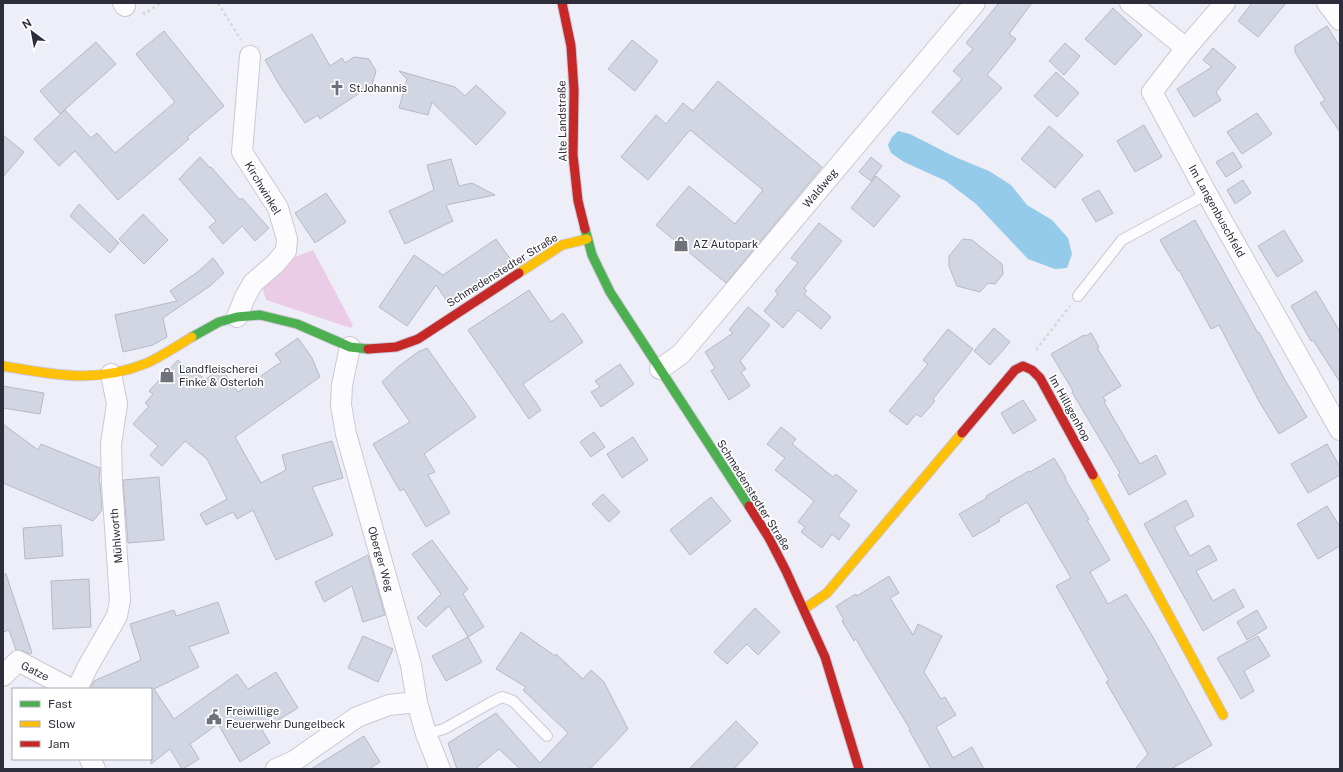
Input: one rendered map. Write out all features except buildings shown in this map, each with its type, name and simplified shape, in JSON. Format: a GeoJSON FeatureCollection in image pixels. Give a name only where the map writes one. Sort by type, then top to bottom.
{"type":"FeatureCollection","features":[{"type":"Feature","properties":{"kind":"street","name":"Alte Landstraße"},"geometry":{"type":"LineString","coordinates":[[562,3],[571,46],[574,90],[573,155],[578,201],[587,239]]}},
{"type":"Feature","properties":{"kind":"street","name":"Waldweg"},"geometry":{"type":"LineString","coordinates":[[660,369],[681,354],[975,3]]}},
{"type":"Feature","properties":{"kind":"street"},"geometry":{"type":"LineString","coordinates":[[1130,3],[1186,48]]}},
{"type":"Feature","properties":{"kind":"street","name":"Im Langenbuschfeld"},"geometry":{"type":"LineString","coordinates":[[1225,3],[1186,48],[1152,92],[1207,194],[1340,430]]}},
{"type":"Feature","properties":{"kind":"street"},"geometry":{"type":"LineString","coordinates":[[1327,3],[1340,20]]}},
{"type":"Feature","properties":{"kind":"street","name":"Kirchwinkel"},"geometry":{"type":"LineString","coordinates":[[237,317],[245,297],[253,283],[275,264],[286,251],[287,239],[278,208],[242,152],[250,56]]}},
{"type":"Feature","properties":{"kind":"street","name":"Schmedenstedter Straße"},"geometry":{"type":"LineString","coordinates":[[3,366],[53,375],[77,377],[112,374],[148,362],[219,322],[237,317],[260,315],[282,319],[297,324],[350,347],[371,349],[396,347],[418,339],[562,245],[587,239],[592,254],[610,292],[769,538],[786,570],[825,657],[859,769]]}},
{"type":"Feature","properties":{"kind":"street","name":"Oberger Weg"},"geometry":{"type":"LineString","coordinates":[[350,347],[342,385],[342,405],[346,434],[411,665],[417,702],[426,734],[440,769]]}},
{"type":"Feature","properties":{"kind":"street"},"geometry":{"type":"LineString","coordinates":[[804,609],[827,593],[1015,370],[1023,366]]}},
{"type":"Feature","properties":{"kind":"street","name":"Im Hilligenhop"},"geometry":{"type":"LineString","coordinates":[[1023,366],[1032,370],[1040,378],[1223,715]]}},
{"type":"Feature","properties":{"kind":"street","name":"Mühlworth"},"geometry":{"type":"LineString","coordinates":[[77,688],[87,668],[117,616],[120,600],[112,484],[111,444],[117,404],[112,374]]}},
{"type":"Feature","properties":{"kind":"street","name":"Gatze"},"geometry":{"type":"LineString","coordinates":[[3,676],[18,661],[69,688]]}},
{"type":"Feature","properties":{"kind":"street"},"geometry":{"type":"LineString","coordinates":[[276,769],[294,761],[357,717],[389,705],[417,702]]}},
{"type":"Feature","properties":{"kind":"street"},"geometry":{"type":"LineString","coordinates":[[90,760],[95,769]]}},
{"type":"Feature","properties":{"kind":"lane"},"geometry":{"type":"LineString","coordinates":[[1078,296],[1122,240],[1207,194]]}},
{"type":"Feature","properties":{"kind":"lane"},"geometry":{"type":"LineString","coordinates":[[426,734],[444,729],[502,697],[514,701],[547,736]]}},
{"type":"Feature","properties":{"kind":"path"},"geometry":{"type":"LineString","coordinates":[[129,6],[145,14],[160,3]]}},
{"type":"Feature","properties":{"kind":"path"},"geometry":{"type":"LineString","coordinates":[[218,3],[250,56]]}},
{"type":"Feature","properties":{"kind":"path"},"geometry":{"type":"LineString","coordinates":[[1023,366],[1078,296]]}},
{"type":"Feature","properties":{"kind":"shaded area"},"geometry":{"type":"Polygon","coordinates":[[[313,250],[353,325],[351,328],[266,300],[263,290],[266,280],[287,260],[313,250]]]}},
{"type":"Feature","properties":{"kind":"water"},"geometry":{"type":"Polygon","coordinates":[[[898,131],[910,134],[955,157],[989,171],[1011,185],[1027,205],[1052,220],[1068,238],[1072,254],[1067,268],[1055,269],[1028,259],[976,204],[946,181],[904,162],[891,153],[888,145],[892,137],[898,131]]]}},
{"type":"Feature","properties":{"kind":"traffic: fast"},"geometry":{"type":"LineString","coordinates":[[585,229],[592,255],[610,292],[749,506]]}},
{"type":"Feature","properties":{"kind":"traffic: fast"},"geometry":{"type":"LineString","coordinates":[[192,337],[219,322],[237,317],[260,315],[297,324],[350,347],[368,349]]}},
{"type":"Feature","properties":{"kind":"traffic: slow"},"geometry":{"type":"LineString","coordinates":[[519,273],[562,245],[587,239]]}},
{"type":"Feature","properties":{"kind":"traffic: slow"},"geometry":{"type":"LineString","coordinates":[[3,366],[58,375],[93,376],[110,374],[128,370],[147,363],[192,337]]}},
{"type":"Feature","properties":{"kind":"traffic: slow"},"geometry":{"type":"LineString","coordinates":[[804,609],[827,593],[962,433]]}},
{"type":"Feature","properties":{"kind":"traffic: slow"},"geometry":{"type":"LineString","coordinates":[[1093,475],[1223,715]]}},
{"type":"Feature","properties":{"kind":"traffic: jam"},"geometry":{"type":"LineString","coordinates":[[562,3],[571,46],[574,90],[573,155],[578,201],[585,229]]}},
{"type":"Feature","properties":{"kind":"traffic: jam"},"geometry":{"type":"LineString","coordinates":[[368,349],[396,347],[418,339],[519,273]]}},
{"type":"Feature","properties":{"kind":"traffic: jam"},"geometry":{"type":"LineString","coordinates":[[962,433],[1015,370],[1023,366],[1032,370],[1040,378],[1093,475]]}},
{"type":"Feature","properties":{"kind":"traffic: jam"},"geometry":{"type":"LineString","coordinates":[[749,506],[769,538],[786,571],[825,657],[859,769]]}},
{"type":"Feature","properties":{"kind":"place","name":"St.Johannis"},"geometry":{"type":"Point","coordinates":[337,88]}},
{"type":"Feature","properties":{"kind":"place","name":"AZ Autopark"},"geometry":{"type":"Point","coordinates":[681,244]}},
{"type":"Feature","properties":{"kind":"place","name":"Landfleischerei Finke & Osterloh"},"geometry":{"type":"Point","coordinates":[167,375]}},
{"type":"Feature","properties":{"kind":"place","name":"Freiwillige Feuerwehr Dungelbeck"},"geometry":{"type":"Point","coordinates":[214,717]}}]}
